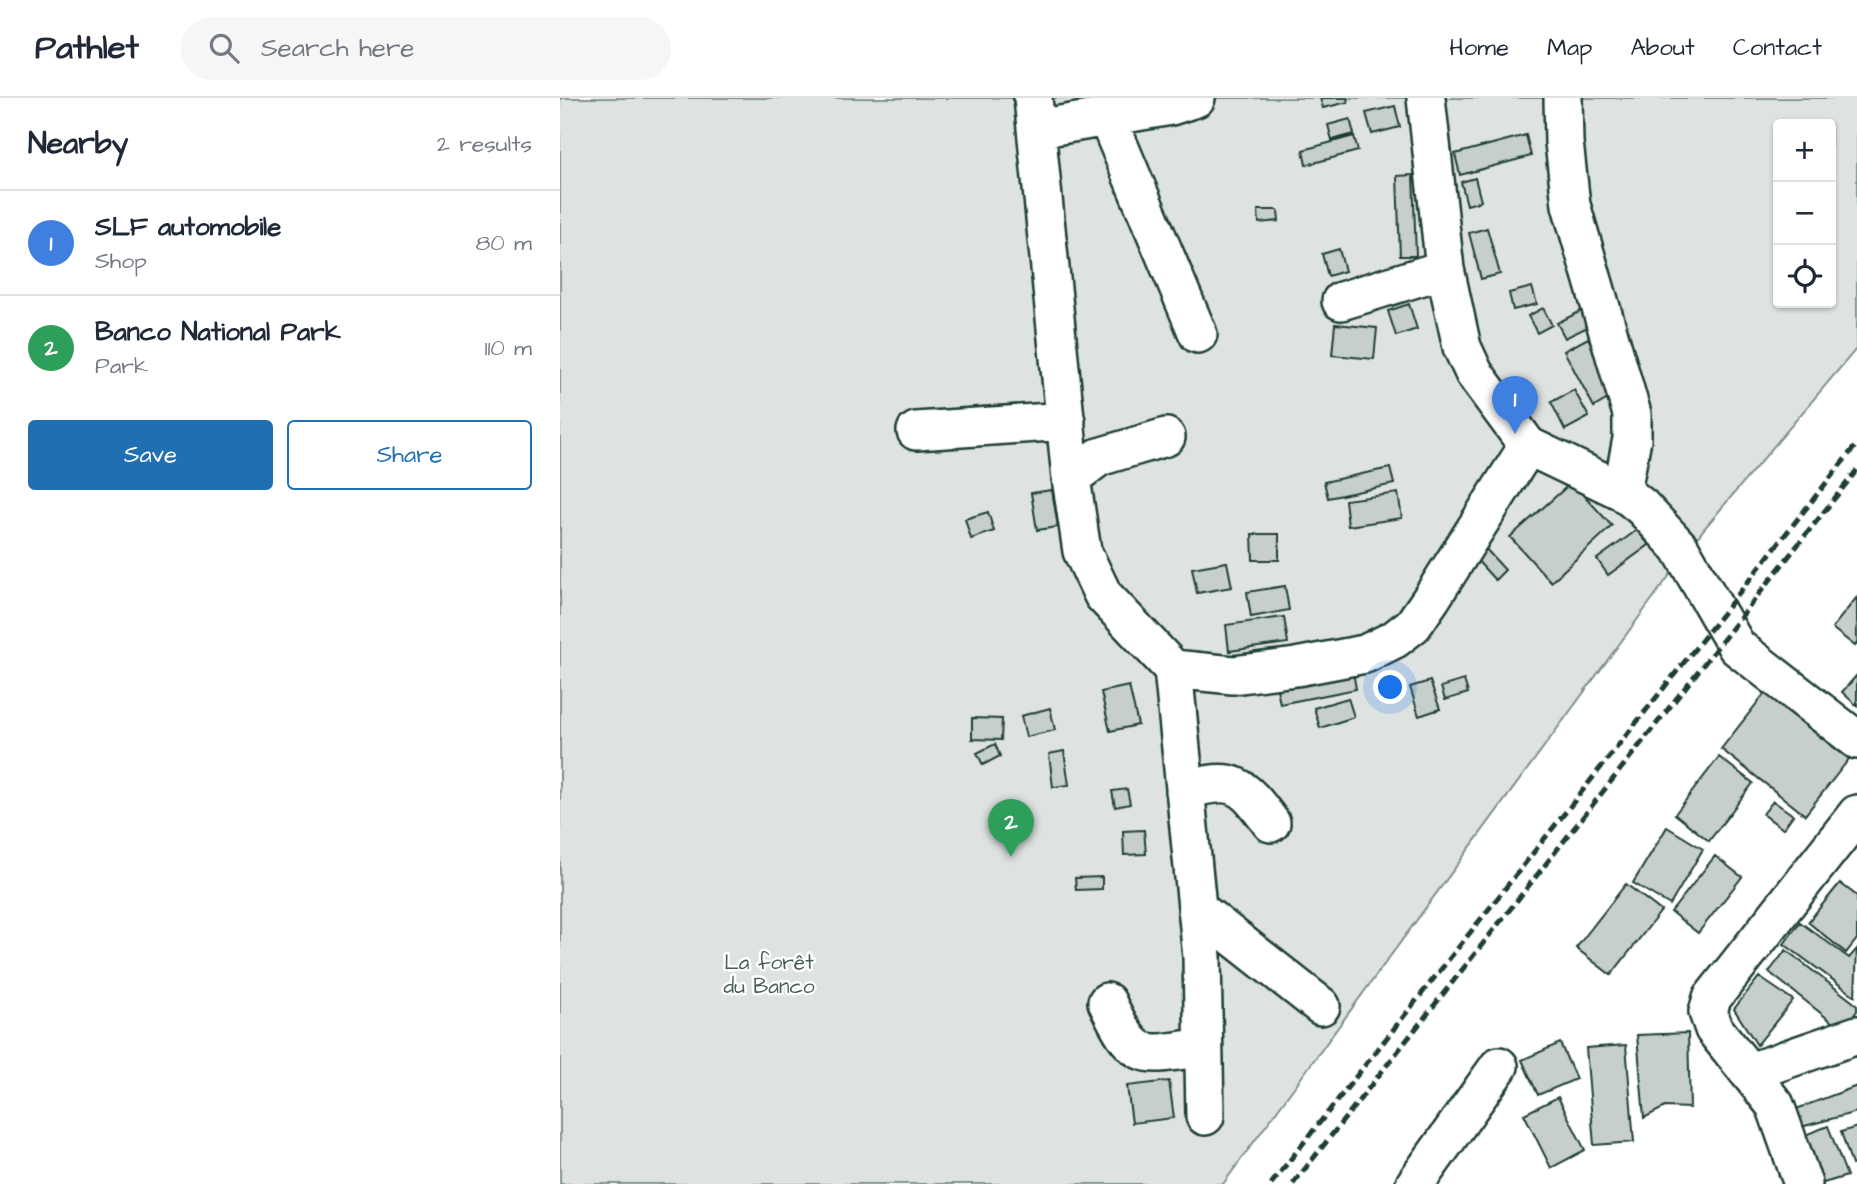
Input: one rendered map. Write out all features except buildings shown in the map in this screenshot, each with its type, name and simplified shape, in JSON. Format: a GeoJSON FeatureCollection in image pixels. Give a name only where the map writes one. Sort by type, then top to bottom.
{"type":"FeatureCollection","features":[{"type":"Feature","properties":{"kind":"street"},"geometry":{"type":"LineString","coordinates":[[1196,98],[1107,117],[1035,114],[1071,478],[1082,551],[1103,595],[1173,669],[1199,910],[1205,1116]]}},
{"type":"Feature","properties":{"kind":"street"},"geometry":{"type":"LineString","coordinates":[[1426,98],[1445,269],[1462,347],[1474,373],[1528,446],[1622,492],[1642,507],[1680,548],[1737,647],[1857,740]]}},
{"type":"Feature","properties":{"kind":"street"},"geometry":{"type":"LineString","coordinates":[[1563,98],[1564,142],[1571,205],[1632,414],[1632,439],[1622,492]]}},
{"type":"Feature","properties":{"kind":"street"},"geometry":{"type":"LineString","coordinates":[[1107,117],[1198,334]]}},
{"type":"Feature","properties":{"kind":"street"},"geometry":{"type":"LineString","coordinates":[[1341,301],[1445,269]]}},
{"type":"Feature","properties":{"kind":"street"},"geometry":{"type":"LineString","coordinates":[[916,431],[1066,421]]}},
{"type":"Feature","properties":{"kind":"street"},"geometry":{"type":"LineString","coordinates":[[1071,478],[1099,457],[1166,437]]}},
{"type":"Feature","properties":{"kind":"street"},"geometry":{"type":"LineString","coordinates":[[1173,669],[1233,675],[1296,667],[1365,653],[1395,639],[1413,625],[1431,599],[1528,446]]}},
{"type":"Feature","properties":{"kind":"street"},"geometry":{"type":"LineString","coordinates":[[1185,791],[1225,781],[1240,786],[1272,823]]}},
{"type":"Feature","properties":{"kind":"street"},"geometry":{"type":"LineString","coordinates":[[1803,1184],[1775,1105],[1714,1029],[1708,1012],[1712,998],[1857,814]]}},
{"type":"Feature","properties":{"kind":"street"},"geometry":{"type":"LineString","coordinates":[[1199,910],[1321,1006]]}},
{"type":"Feature","properties":{"kind":"street"},"geometry":{"type":"LineString","coordinates":[[1107,1002],[1125,1038],[1138,1051],[1151,1055],[1203,1047]]}},
{"type":"Feature","properties":{"kind":"street"},"geometry":{"type":"LineString","coordinates":[[1750,1072],[1857,1035]]}},
{"type":"Feature","properties":{"kind":"street"},"geometry":{"type":"LineString","coordinates":[[1415,1184],[1499,1066]]}},
{"type":"Feature","properties":{"kind":"green space","name":"La forêt du Banco"},"geometry":{"type":"Polygon","coordinates":[[[560,98],[1857,98],[1857,348],[1703,530],[1223,1184],[560,1184],[560,98]]]}},
{"type":"Feature","properties":{"kind":"railway"},"geometry":{"type":"LineString","coordinates":[[1271,1184],[1857,444]]}},
{"type":"Feature","properties":{"kind":"railway"},"geometry":{"type":"LineString","coordinates":[[1293,1184],[1857,470]]}},
{"type":"Feature","properties":{"kind":"place","name":"SLF automobile"},"geometry":{"type":"Point","coordinates":[1515,434]}},
{"type":"Feature","properties":{"kind":"place","name":"Banco National Park"},"geometry":{"type":"Point","coordinates":[1011,857]}}]}
